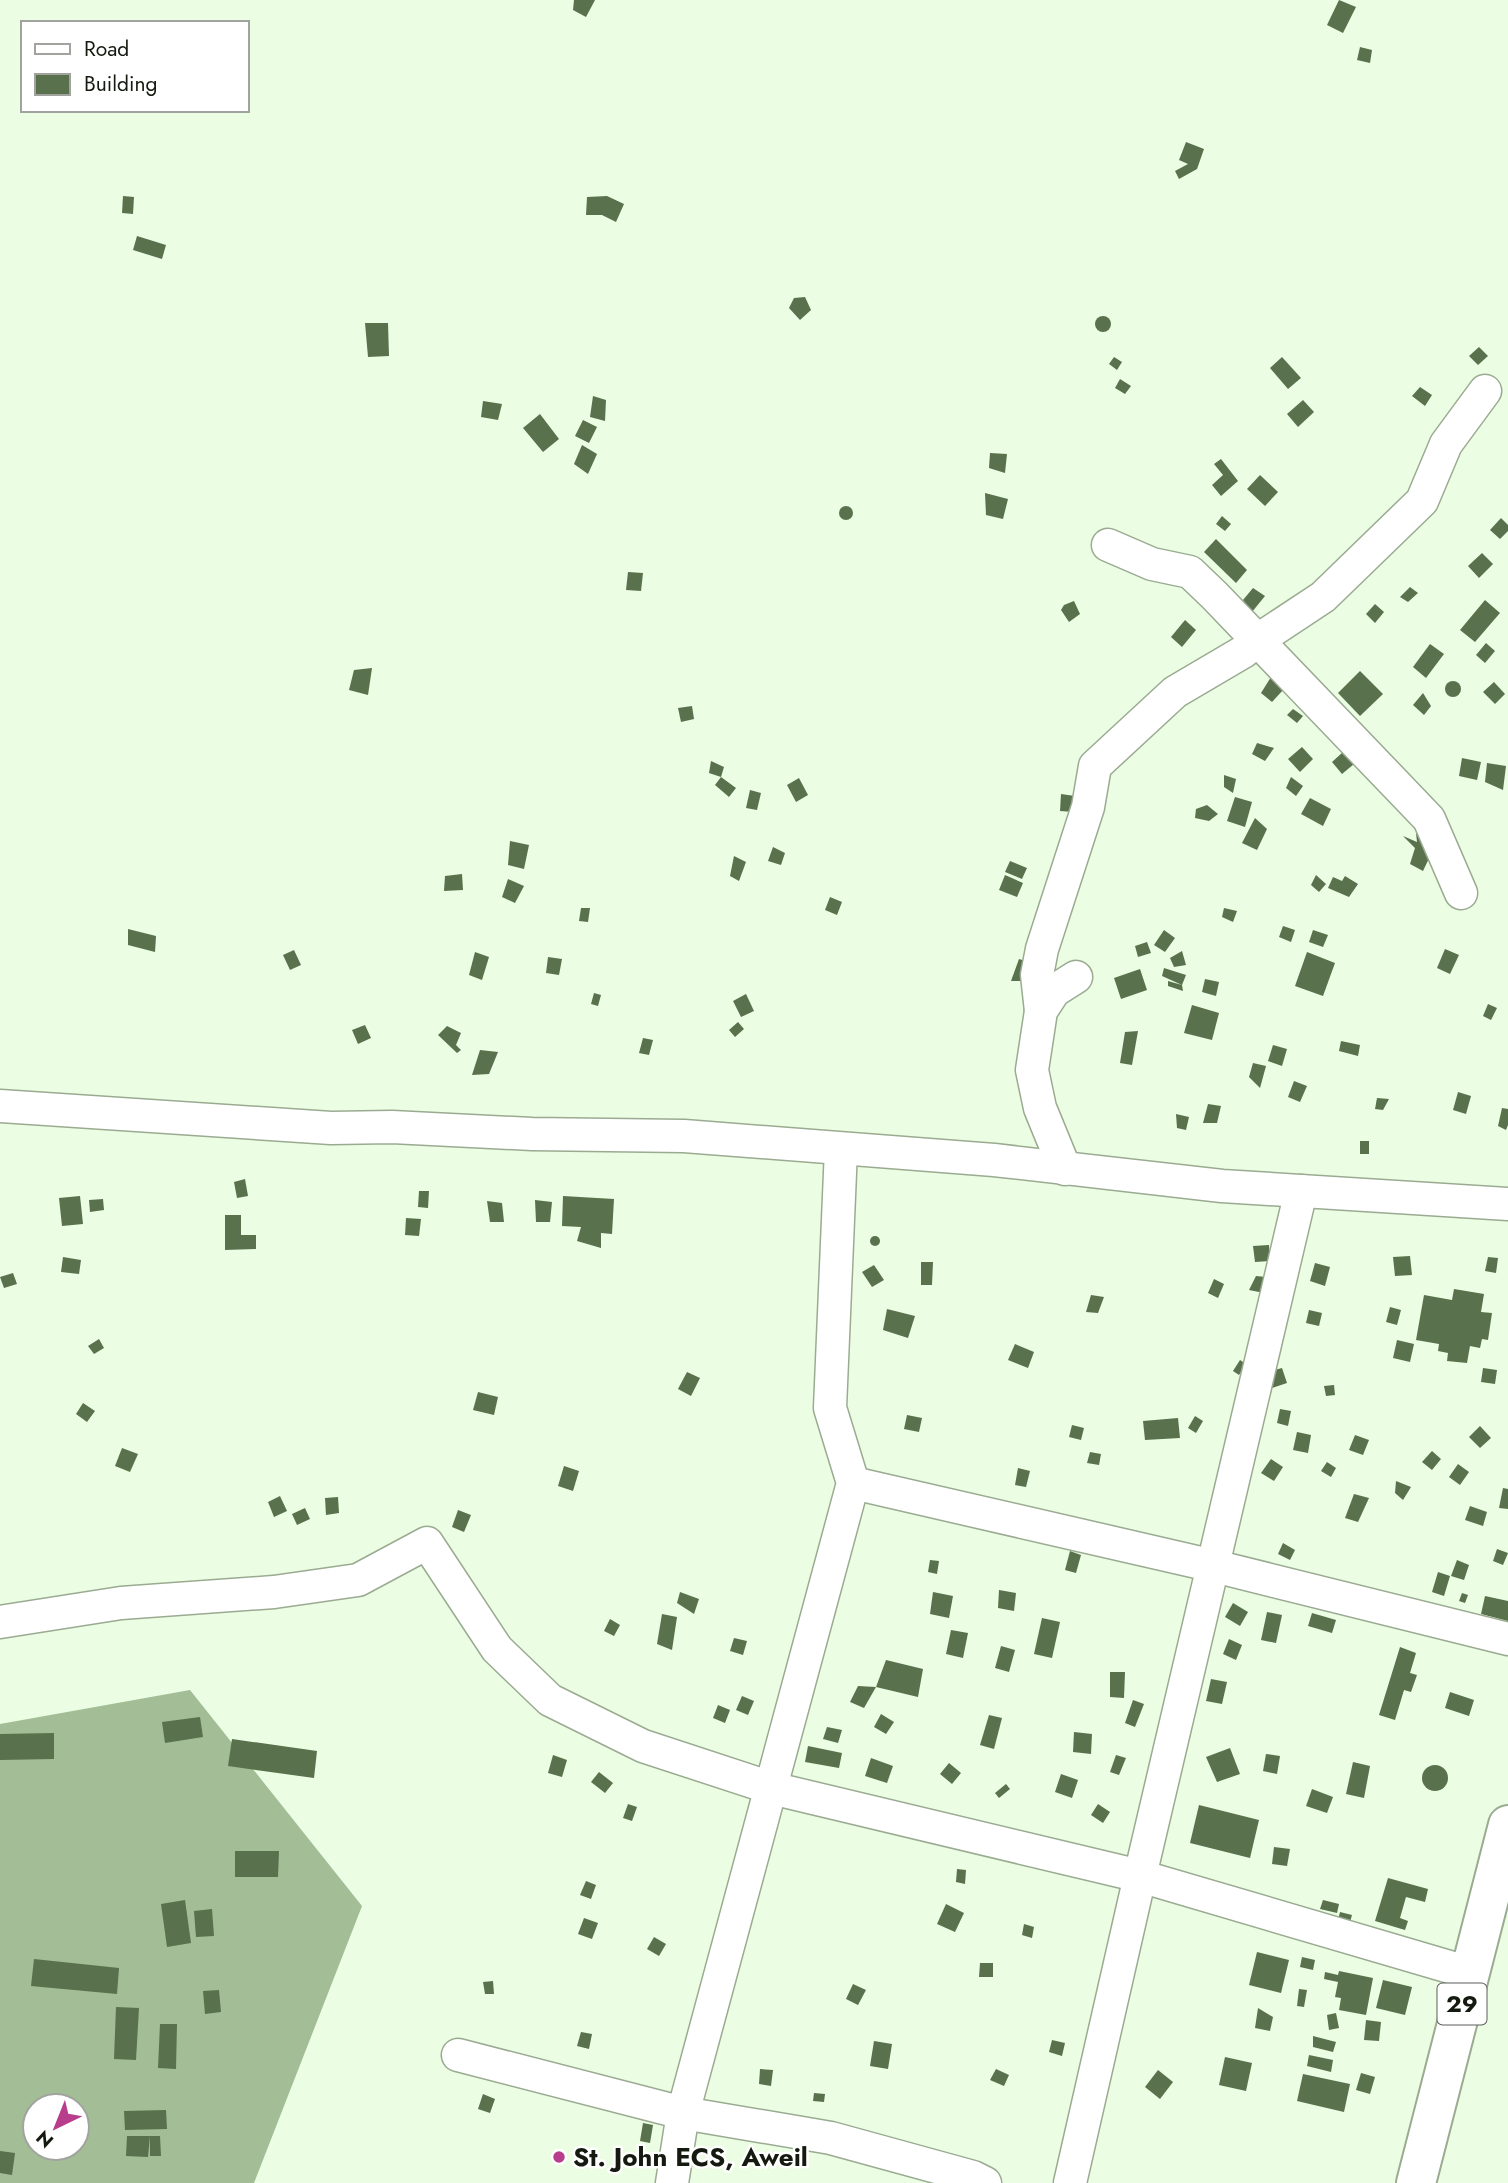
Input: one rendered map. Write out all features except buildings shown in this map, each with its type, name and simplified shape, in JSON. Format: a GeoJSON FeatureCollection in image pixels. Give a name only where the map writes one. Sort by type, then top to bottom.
{"type":"FeatureCollection","features":[{"type":"Feature","properties":{"kind":"main road","name":"29"},"geometry":{"type":"LineString","coordinates":[[1416,2183],[1508,1825]]}},
{"type":"Feature","properties":{"kind":"street"},"geometry":{"type":"LineString","coordinates":[[1065,1169],[1040,1108],[1032,1070],[1041,1011],[1037,975],[1042,949],[1088,807],[1095,766],[1175,692],[1243,652],[1323,597],[1422,501],[1446,444],[1485,391]]}},
{"type":"Feature","properties":{"kind":"street"},"geometry":{"type":"LineString","coordinates":[[1108,545],[1152,564],[1190,572],[1429,819],[1461,893]]}},
{"type":"Feature","properties":{"kind":"street"},"geometry":{"type":"LineString","coordinates":[[1041,1011],[1054,991],[1076,976]]}},
{"type":"Feature","properties":{"kind":"street"},"geometry":{"type":"LineString","coordinates":[[0,1106],[331,1128],[684,1136],[994,1160],[1222,1186],[1508,1204]]}},
{"type":"Feature","properties":{"kind":"street"},"geometry":{"type":"LineString","coordinates":[[672,2183],[683,2112],[853,1483],[830,1408],[841,1149]]}},
{"type":"Feature","properties":{"kind":"street"},"geometry":{"type":"LineString","coordinates":[[1070,2183],[1301,1191]]}},
{"type":"Feature","properties":{"kind":"street"},"geometry":{"type":"LineString","coordinates":[[853,1483],[1214,1566],[1508,1639]]}},
{"type":"Feature","properties":{"kind":"street"},"geometry":{"type":"LineString","coordinates":[[0,1622],[121,1603],[274,1592],[358,1580],[427,1543],[497,1649],[550,1700],[643,1746],[771,1788],[1140,1876],[1470,1973]]}},
{"type":"Feature","properties":{"kind":"street"},"geometry":{"type":"LineString","coordinates":[[458,2054],[683,2112],[831,2138],[973,2177],[985,2183]]}},
{"type":"Feature","properties":{"kind":"green space"},"geometry":{"type":"Polygon","coordinates":[[[190,1690],[362,1906],[254,2183],[0,2183],[0,1724],[190,1690]]]}},
{"type":"Feature","properties":{"kind":"place","name":"St. John ECS, Aweil"},"geometry":{"type":"Point","coordinates":[559,2157]}}]}
